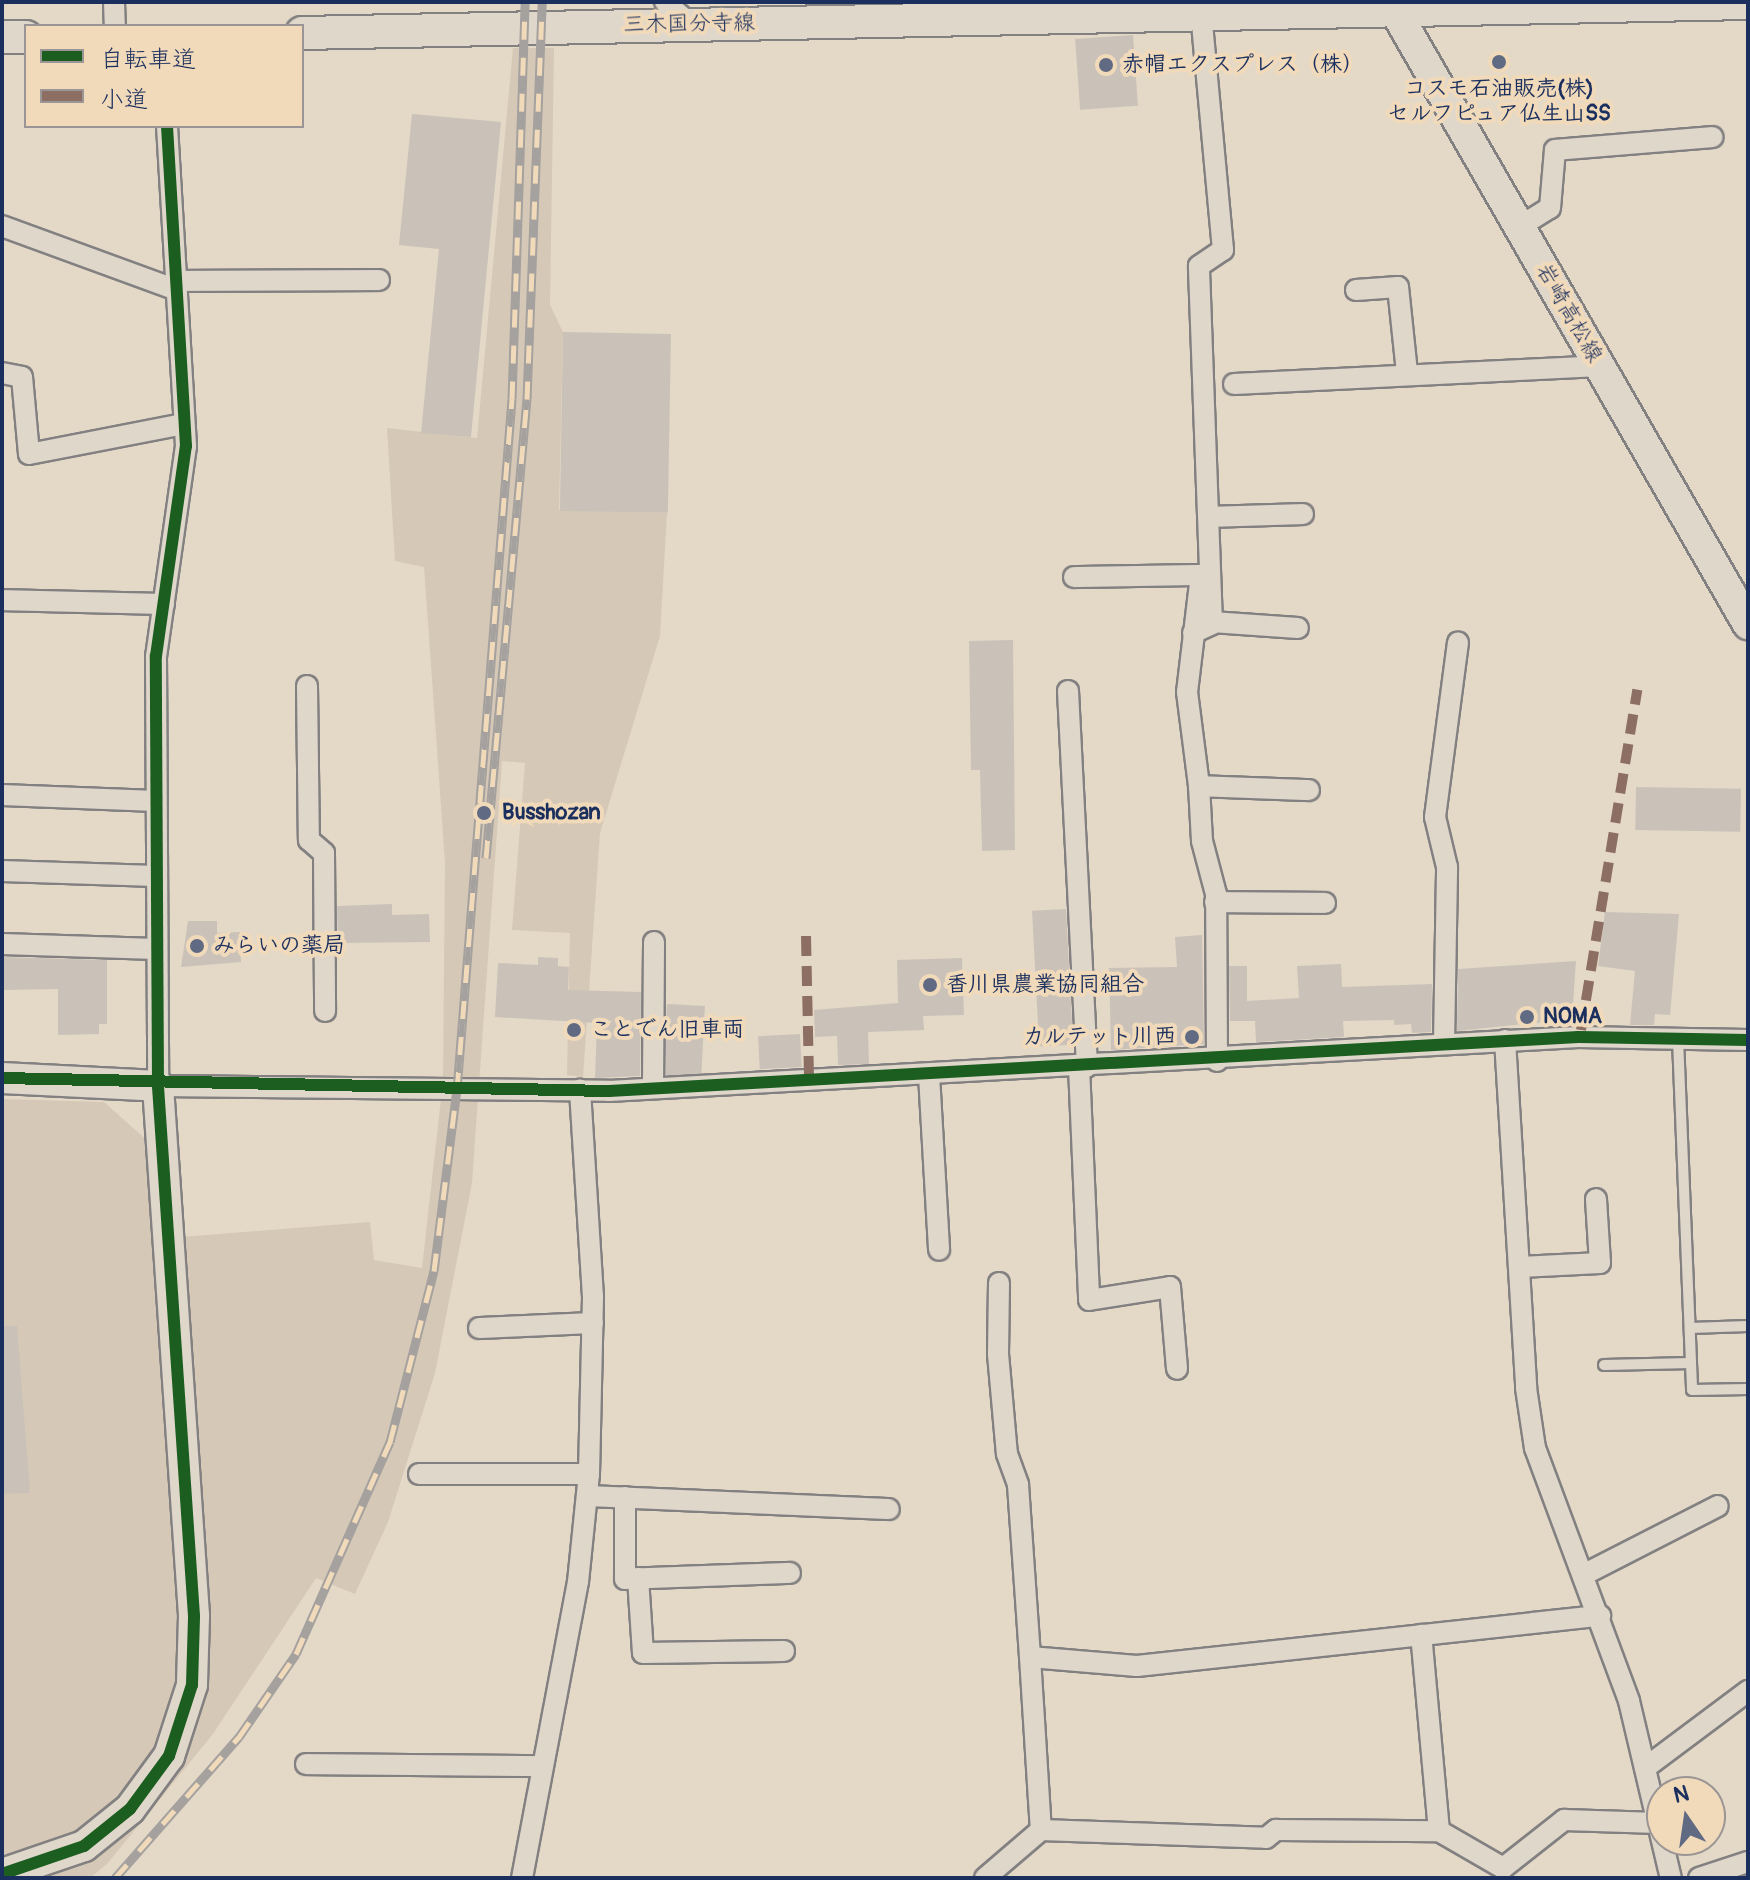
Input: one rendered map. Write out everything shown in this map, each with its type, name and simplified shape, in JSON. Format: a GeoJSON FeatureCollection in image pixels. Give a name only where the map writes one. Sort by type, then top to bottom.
{"type":"FeatureCollection","features":[{"type":"Feature","properties":{"kind":"main road","name":"三木国分寺線"},"geometry":{"type":"LineString","coordinates":[[304,33],[677,13],[1201,13],[1392,6],[1748,3]]}},
{"type":"Feature","properties":{"kind":"main road"},"geometry":{"type":"LineString","coordinates":[[2,37],[24,37]]}},
{"type":"Feature","properties":{"kind":"street"},"geometry":{"type":"LineString","coordinates":[[114,2],[115,24]]}},
{"type":"Feature","properties":{"kind":"street","name":"岩崎高松線"},"geometry":{"type":"LineString","coordinates":[[1392,6],[1747,620]]}},
{"type":"Feature","properties":{"kind":"street"},"geometry":{"type":"LineString","coordinates":[[1201,13],[1223,250],[1199,266],[1212,622]]}},
{"type":"Feature","properties":{"kind":"street"},"geometry":{"type":"LineString","coordinates":[[2,1874],[84,1846],[130,1809],[169,1756],[192,1685],[194,1616],[158,1086],[156,656],[184,424],[167,128]]}},
{"type":"Feature","properties":{"kind":"street"},"geometry":{"type":"LineString","coordinates":[[1519,227],[1550,208],[1555,150],[1712,137]]}},
{"type":"Feature","properties":{"kind":"street"},"geometry":{"type":"LineString","coordinates":[[2,226],[177,286],[379,280]]}},
{"type":"Feature","properties":{"kind":"street"},"geometry":{"type":"LineString","coordinates":[[1356,290],[1398,287],[1407,372]]}},
{"type":"Feature","properties":{"kind":"street"},"geometry":{"type":"LineString","coordinates":[[1234,384],[1407,372],[1600,366]]}},
{"type":"Feature","properties":{"kind":"street"},"geometry":{"type":"LineString","coordinates":[[2,373],[22,377],[29,454],[184,424]]}},
{"type":"Feature","properties":{"kind":"street"},"geometry":{"type":"LineString","coordinates":[[1209,517],[1303,514]]}},
{"type":"Feature","properties":{"kind":"street"},"geometry":{"type":"LineString","coordinates":[[1074,577],[1201,575],[1187,692],[1215,902],[1217,1061]]}},
{"type":"Feature","properties":{"kind":"street"},"geometry":{"type":"LineString","coordinates":[[2,600],[164,604]]}},
{"type":"Feature","properties":{"kind":"street"},"geometry":{"type":"LineString","coordinates":[[1193,633],[1212,622],[1298,628]]}},
{"type":"Feature","properties":{"kind":"street"},"geometry":{"type":"LineString","coordinates":[[1444,1044],[1447,867],[1435,817],[1458,643]]}},
{"type":"Feature","properties":{"kind":"street"},"geometry":{"type":"LineString","coordinates":[[307,686],[309,840],[324,853],[325,1011]]}},
{"type":"Feature","properties":{"kind":"street"},"geometry":{"type":"LineString","coordinates":[[1068,691],[1089,1300],[1170,1287],[1177,1369]]}},
{"type":"Feature","properties":{"kind":"street"},"geometry":{"type":"LineString","coordinates":[[1199,786],[1309,790]]}},
{"type":"Feature","properties":{"kind":"street"},"geometry":{"type":"LineString","coordinates":[[2,795],[156,801]]}},
{"type":"Feature","properties":{"kind":"street"},"geometry":{"type":"LineString","coordinates":[[2,871],[156,876]]}},
{"type":"Feature","properties":{"kind":"street"},"geometry":{"type":"LineString","coordinates":[[1215,902],[1325,903]]}},
{"type":"Feature","properties":{"kind":"street"},"geometry":{"type":"LineString","coordinates":[[653,1088],[654,942]]}},
{"type":"Feature","properties":{"kind":"street"},"geometry":{"type":"LineString","coordinates":[[2,944],[156,949]]}},
{"type":"Feature","properties":{"kind":"street"},"geometry":{"type":"LineString","coordinates":[[1505,1040],[1535,1448],[1600,1616],[1647,1776]]}},
{"type":"Feature","properties":{"kind":"street"},"geometry":{"type":"LineString","coordinates":[[2,1078],[158,1086],[653,1088],[1217,1061],[1505,1040],[1748,1040]]}},
{"type":"Feature","properties":{"kind":"street"},"geometry":{"type":"LineString","coordinates":[[929,1075],[939,1250]]}},
{"type":"Feature","properties":{"kind":"street"},"geometry":{"type":"LineString","coordinates":[[522,1878],[578,1582],[589,1474],[593,1323],[580,1089]]}},
{"type":"Feature","properties":{"kind":"street"},"geometry":{"type":"LineString","coordinates":[[1520,1267],[1600,1263],[1596,1199]]}},
{"type":"Feature","properties":{"kind":"street"},"geometry":{"type":"LineString","coordinates":[[999,1283],[998,1354],[1007,1454],[1018,1485],[1041,1830]]}},
{"type":"Feature","properties":{"kind":"street"},"geometry":{"type":"LineString","coordinates":[[479,1328],[593,1323]]}},
{"type":"Feature","properties":{"kind":"street"},"geometry":{"type":"LineString","coordinates":[[419,1474],[589,1474]]}},
{"type":"Feature","properties":{"kind":"street"},"geometry":{"type":"LineString","coordinates":[[587,1496],[889,1509]]}},
{"type":"Feature","properties":{"kind":"street"},"geometry":{"type":"LineString","coordinates":[[625,1497],[625,1579],[790,1573]]}},
{"type":"Feature","properties":{"kind":"street"},"geometry":{"type":"LineString","coordinates":[[1585,1574],[1718,1506]]}},
{"type":"Feature","properties":{"kind":"street"},"geometry":{"type":"LineString","coordinates":[[638,1578],[643,1653],[784,1651]]}},
{"type":"Feature","properties":{"kind":"street"},"geometry":{"type":"LineString","coordinates":[[1030,1657],[1137,1666],[1600,1616]]}},
{"type":"Feature","properties":{"kind":"street"},"geometry":{"type":"LineString","coordinates":[[1421,1635],[1439,1831]]}},
{"type":"Feature","properties":{"kind":"street"},"geometry":{"type":"LineString","coordinates":[[1645,1768],[1748,1691]]}},
{"type":"Feature","properties":{"kind":"street"},"geometry":{"type":"LineString","coordinates":[[306,1764],[542,1766]]}},
{"type":"Feature","properties":{"kind":"street"},"geometry":{"type":"LineString","coordinates":[[985,1878],[1041,1830],[1266,1838],[1276,1830],[1439,1831],[1505,1873],[1564,1820],[1646,1823]]}},
{"type":"Feature","properties":{"kind":"street"},"geometry":{"type":"LineString","coordinates":[[1666,1856],[1671,1878]]}},
{"type":"Feature","properties":{"kind":"street"},"geometry":{"type":"LineString","coordinates":[[1699,1878],[1748,1862]]}},
{"type":"Feature","properties":{"kind":"lane"},"geometry":{"type":"LineString","coordinates":[[1678,1039],[1692,1390],[1748,1389]]}},
{"type":"Feature","properties":{"kind":"lane"},"geometry":{"type":"LineString","coordinates":[[1690,1328],[1748,1326]]}},
{"type":"Feature","properties":{"kind":"lane"},"geometry":{"type":"LineString","coordinates":[[1604,1365],[1691,1363]]}},
{"type":"Feature","properties":{"kind":"shaded area"},"geometry":{"type":"Polygon","coordinates":[[[513,48],[554,48],[550,305],[563,332],[559,510],[667,513],[660,636],[600,833],[583,1077],[567,1075],[570,933],[512,930],[525,763],[502,761],[472,1183],[435,1373],[388,1522],[355,1594],[316,1578],[213,1734],[107,1864],[90,1878],[2,1878],[2,1099],[104,1102],[151,1144],[157,1239],[370,1222],[374,1260],[422,1268],[443,1081],[445,862],[424,567],[395,561],[387,428],[477,438],[513,48]]]}},
{"type":"Feature","properties":{"kind":"building","name":"赤帽エクスプレス（株）"},"geometry":{"type":"Polygon","coordinates":[[[1133,35],[1138,106],[1080,110],[1075,39],[1133,35]]]}},
{"type":"Feature","properties":{"kind":"building"},"geometry":{"type":"Polygon","coordinates":[[[412,114],[501,122],[471,437],[421,433],[439,249],[399,245],[412,114]]]}},
{"type":"Feature","properties":{"kind":"building"},"geometry":{"type":"Polygon","coordinates":[[[563,332],[671,334],[668,513],[560,511],[563,332]]]}},
{"type":"Feature","properties":{"kind":"building"},"geometry":{"type":"Polygon","coordinates":[[[1013,640],[1015,850],[982,851],[980,770],[971,770],[969,641],[1013,640]]]}},
{"type":"Feature","properties":{"kind":"building"},"geometry":{"type":"Polygon","coordinates":[[[1636,787],[1741,789],[1740,832],[1635,830],[1636,787]]]}},
{"type":"Feature","properties":{"kind":"building"},"geometry":{"type":"Polygon","coordinates":[[[392,904],[392,915],[429,914],[430,942],[338,943],[337,906],[392,904]]]}},
{"type":"Feature","properties":{"kind":"building"},"geometry":{"type":"Polygon","coordinates":[[[1066,909],[1073,1045],[1039,1047],[1032,911],[1066,909]]]}},
{"type":"Feature","properties":{"kind":"building"},"geometry":{"type":"Polygon","coordinates":[[[1605,912],[1679,914],[1670,1015],[1655,1014],[1654,1025],[1630,1025],[1635,971],[1598,966],[1605,912]]]}},
{"type":"Feature","properties":{"kind":"building"},"geometry":{"type":"Polygon","coordinates":[[[188,921],[217,921],[217,933],[240,932],[241,962],[181,967],[188,921]]]}},
{"type":"Feature","properties":{"kind":"building"},"geometry":{"type":"Polygon","coordinates":[[[1202,935],[1204,1044],[1111,1050],[1109,968],[1177,967],[1175,937],[1202,935]]]}},
{"type":"Feature","properties":{"kind":"building"},"geometry":{"type":"Polygon","coordinates":[[[2,957],[107,960],[107,1024],[99,1024],[99,1034],[58,1035],[58,989],[2,990],[2,957]]]}},
{"type":"Feature","properties":{"kind":"building"},"geometry":{"type":"Polygon","coordinates":[[[538,957],[558,958],[558,966],[569,967],[568,990],[641,992],[640,1076],[595,1078],[597,1023],[495,1017],[498,963],[538,965],[538,957]]]}},
{"type":"Feature","properties":{"kind":"building"},"geometry":{"type":"Polygon","coordinates":[[[962,958],[964,1015],[923,1016],[924,1030],[868,1032],[869,1064],[838,1065],[837,1036],[815,1037],[814,1010],[898,1003],[897,960],[962,958]]]}},
{"type":"Feature","properties":{"kind":"building"},"geometry":{"type":"Polygon","coordinates":[[[1576,961],[1572,1019],[1457,1031],[1458,969],[1576,961]]]}},
{"type":"Feature","properties":{"kind":"building"},"geometry":{"type":"Polygon","coordinates":[[[1341,964],[1342,987],[1432,984],[1431,1032],[1412,1033],[1411,1024],[1394,1025],[1394,1020],[1343,1021],[1344,1037],[1256,1042],[1255,1021],[1230,1021],[1229,966],[1247,966],[1247,1001],[1299,998],[1297,966],[1341,964]]]}},
{"type":"Feature","properties":{"kind":"building"},"geometry":{"type":"Polygon","coordinates":[[[667,1004],[705,1006],[701,1077],[663,1075],[667,1004]]]}},
{"type":"Feature","properties":{"kind":"building"},"geometry":{"type":"Polygon","coordinates":[[[800,1034],[802,1067],[760,1069],[758,1036],[800,1034]]]}},
{"type":"Feature","properties":{"kind":"building"},"geometry":{"type":"Polygon","coordinates":[[[2,1326],[17,1326],[30,1493],[2,1494],[2,1326]]]}},
{"type":"Feature","properties":{"kind":"railway"},"geometry":{"type":"LineString","coordinates":[[115,1878],[239,1737],[296,1654],[390,1442],[434,1271],[457,1090],[512,399],[525,2]]}},
{"type":"Feature","properties":{"kind":"railway"},"geometry":{"type":"LineString","coordinates":[[486,858],[527,399],[542,2]]}},
{"type":"Feature","properties":{"kind":"marked path"},"geometry":{"type":"LineString","coordinates":[[1581,1030],[1637,690]]}},
{"type":"Feature","properties":{"kind":"marked path"},"geometry":{"type":"LineString","coordinates":[[806,936],[809,1080]]}},
{"type":"Feature","properties":{"kind":"cycle path"},"geometry":{"type":"LineString","coordinates":[[2,1874],[84,1846],[130,1809],[169,1756],[192,1685],[194,1616],[158,1086],[156,656],[186,446],[167,128]]}},
{"type":"Feature","properties":{"kind":"cycle path"},"geometry":{"type":"LineString","coordinates":[[2,1078],[609,1091],[1578,1037],[1748,1040]]}},
{"type":"Feature","properties":{"kind":"place","name":"コスモ石油販売(株) セルフピュア仏生山SS"},"geometry":{"type":"Point","coordinates":[1499,62]}},
{"type":"Feature","properties":{"kind":"place","name":"赤帽エクスプレス（株）"},"geometry":{"type":"Point","coordinates":[1106,65]}},
{"type":"Feature","properties":{"kind":"place","name":"Busshozan"},"geometry":{"type":"Point","coordinates":[484,813]}},
{"type":"Feature","properties":{"kind":"place","name":"みらいの薬局"},"geometry":{"type":"Point","coordinates":[197,946]}},
{"type":"Feature","properties":{"kind":"place","name":"香川県農業協同組合"},"geometry":{"type":"Point","coordinates":[930,985]}},
{"type":"Feature","properties":{"kind":"place","name":"NOMA"},"geometry":{"type":"Point","coordinates":[1527,1017]}},
{"type":"Feature","properties":{"kind":"place","name":"ことでん旧車両"},"geometry":{"type":"Point","coordinates":[574,1030]}},
{"type":"Feature","properties":{"kind":"place","name":"カルテット川西"},"geometry":{"type":"Point","coordinates":[1192,1037]}}]}
